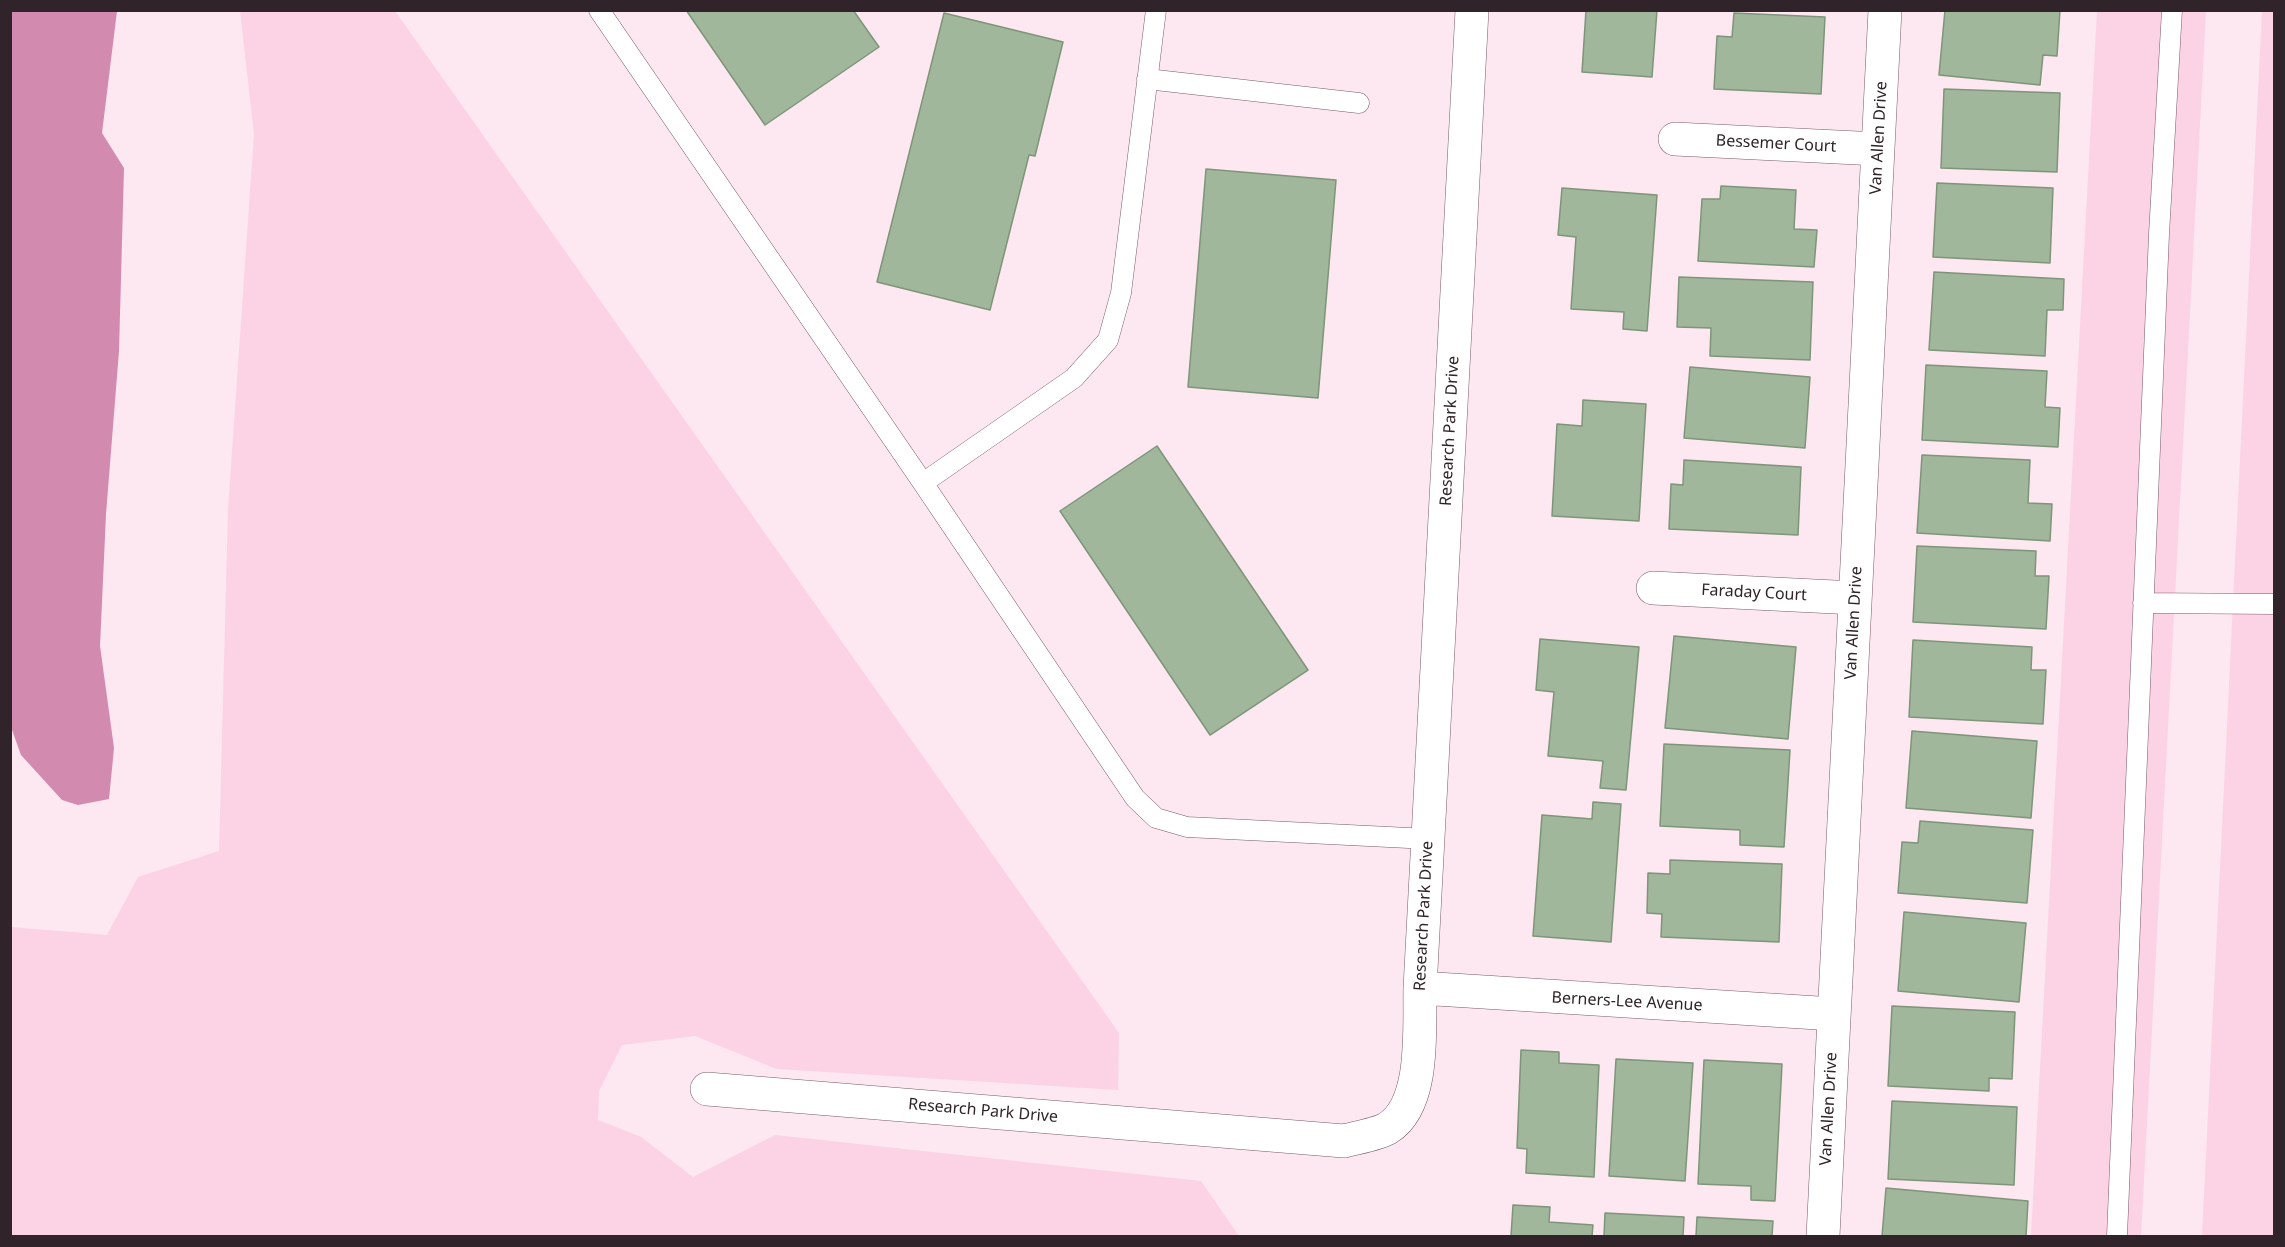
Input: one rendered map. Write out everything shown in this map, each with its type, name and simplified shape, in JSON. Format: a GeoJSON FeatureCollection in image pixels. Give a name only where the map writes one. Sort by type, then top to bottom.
{"type":"FeatureCollection","features":[{"type":"Feature","properties":{"kind":"street","name":"Research Park Drive"},"geometry":{"type":"LineString","coordinates":[[707,1089],[1344,1141],[1388,1129],[1407,1109],[1417,1070],[1472,10]]}},
{"type":"Feature","properties":{"kind":"street","name":"Van Allen Drive"},"geometry":{"type":"LineString","coordinates":[[1823,1236],[1885,10]]}},
{"type":"Feature","properties":{"kind":"street","name":"Bessemer Court"},"geometry":{"type":"LineString","coordinates":[[1675,139],[1878,149]]}},
{"type":"Feature","properties":{"kind":"street","name":"Faraday Court"},"geometry":{"type":"LineString","coordinates":[[1653,588],[1855,598]]}},
{"type":"Feature","properties":{"kind":"street","name":"Berners-Lee Avenue"},"geometry":{"type":"LineString","coordinates":[[1420,988],[1834,1014]]}},
{"type":"Feature","properties":{"kind":"lane"},"geometry":{"type":"LineString","coordinates":[[599,10],[923,483],[1135,798],[1156,818],[1187,827],[1429,839]]}},
{"type":"Feature","properties":{"kind":"lane"},"geometry":{"type":"LineString","coordinates":[[923,483],[1074,378],[1107,340],[1121,293],[1156,10]]}},
{"type":"Feature","properties":{"kind":"lane"},"geometry":{"type":"LineString","coordinates":[[2117,1236],[2159,234],[2172,10]]}},
{"type":"Feature","properties":{"kind":"lane"},"geometry":{"type":"LineString","coordinates":[[1147,79],[1359,103]]}},
{"type":"Feature","properties":{"kind":"lane"},"geometry":{"type":"LineString","coordinates":[[2143,603],[2274,604]]}},
{"type":"Feature","properties":{"kind":"shaded area"},"geometry":{"type":"Polygon","coordinates":[[[11,10],[117,11],[102,133],[124,168],[119,351],[106,514],[100,646],[114,748],[109,799],[78,805],[62,800],[21,755],[11,727],[11,10]]]}},
{"type":"Feature","properties":{"kind":"shaded area"},"geometry":{"type":"Polygon","coordinates":[[[240,11],[395,11],[1119,1033],[1118,1090],[777,1069],[695,1036],[622,1045],[599,1091],[598,1120],[641,1137],[693,1177],[775,1135],[1201,1181],[1239,1236],[11,1236],[11,927],[107,935],[138,877],[219,851],[228,510],[254,134],[240,11]]]}},
{"type":"Feature","properties":{"kind":"shaded area"},"geometry":{"type":"Polygon","coordinates":[[[2097,11],[2206,11],[2141,1236],[2031,1236],[2097,11]]]}},
{"type":"Feature","properties":{"kind":"shaded area"},"geometry":{"type":"Polygon","coordinates":[[[2262,11],[2274,11],[2274,1236],[2202,1236],[2262,11]]]}},
{"type":"Feature","properties":{"kind":"building"},"geometry":{"type":"Polygon","coordinates":[[[686,10],[853,10],[879,47],[765,125],[686,10]]]}},
{"type":"Feature","properties":{"kind":"building"},"geometry":{"type":"Polygon","coordinates":[[[1586,10],[1657,10],[1652,77],[1582,72],[1586,10]]]}},
{"type":"Feature","properties":{"kind":"building"},"geometry":{"type":"Polygon","coordinates":[[[1945,10],[2060,10],[2057,56],[2043,55],[2040,85],[1939,75],[1945,10]]]}},
{"type":"Feature","properties":{"kind":"building"},"geometry":{"type":"Polygon","coordinates":[[[944,13],[1063,42],[1035,156],[1029,155],[990,310],[877,282],[944,13]]]}},
{"type":"Feature","properties":{"kind":"building"},"geometry":{"type":"Polygon","coordinates":[[[1734,13],[1825,17],[1821,94],[1714,89],[1717,36],[1732,37],[1734,13]]]}},
{"type":"Feature","properties":{"kind":"building"},"geometry":{"type":"Polygon","coordinates":[[[1944,89],[2060,93],[2057,172],[1941,168],[1944,89]]]}},
{"type":"Feature","properties":{"kind":"building"},"geometry":{"type":"Polygon","coordinates":[[[1206,169],[1336,180],[1318,398],[1188,387],[1206,169]]]}},
{"type":"Feature","properties":{"kind":"building"},"geometry":{"type":"Polygon","coordinates":[[[1937,183],[2053,188],[2050,263],[1933,257],[1937,183]]]}},
{"type":"Feature","properties":{"kind":"building"},"geometry":{"type":"Polygon","coordinates":[[[1721,186],[1796,190],[1794,229],[1817,230],[1814,267],[1698,261],[1702,199],[1720,199],[1721,186]]]}},
{"type":"Feature","properties":{"kind":"building"},"geometry":{"type":"Polygon","coordinates":[[[1562,188],[1657,195],[1647,331],[1623,329],[1624,312],[1571,309],[1576,237],[1558,235],[1562,188]]]}},
{"type":"Feature","properties":{"kind":"building"},"geometry":{"type":"Polygon","coordinates":[[[1934,272],[2064,279],[2063,310],[2047,310],[2045,356],[1929,350],[1934,272]]]}},
{"type":"Feature","properties":{"kind":"building"},"geometry":{"type":"Polygon","coordinates":[[[1679,277],[1813,282],[1810,360],[1710,356],[1711,328],[1677,327],[1679,277]]]}},
{"type":"Feature","properties":{"kind":"building"},"geometry":{"type":"Polygon","coordinates":[[[1926,365],[2047,371],[2045,407],[2060,408],[2058,447],[1922,440],[1926,365]]]}},
{"type":"Feature","properties":{"kind":"building"},"geometry":{"type":"Polygon","coordinates":[[[1690,367],[1810,377],[1805,448],[1684,438],[1690,367]]]}},
{"type":"Feature","properties":{"kind":"building"},"geometry":{"type":"Polygon","coordinates":[[[1583,400],[1646,404],[1639,521],[1552,516],[1557,424],[1582,426],[1583,400]]]}},
{"type":"Feature","properties":{"kind":"building"},"geometry":{"type":"Polygon","coordinates":[[[1157,446],[1308,670],[1210,735],[1060,511],[1157,446]]]}},
{"type":"Feature","properties":{"kind":"building"},"geometry":{"type":"Polygon","coordinates":[[[1922,455],[2030,460],[2028,503],[2052,504],[2050,541],[1917,533],[1922,455]]]}},
{"type":"Feature","properties":{"kind":"building"},"geometry":{"type":"Polygon","coordinates":[[[1684,460],[1801,467],[1798,535],[1669,529],[1671,484],[1683,485],[1684,460]]]}},
{"type":"Feature","properties":{"kind":"building"},"geometry":{"type":"Polygon","coordinates":[[[1917,546],[2036,551],[2035,576],[2049,576],[2046,629],[1913,622],[1917,546]]]}},
{"type":"Feature","properties":{"kind":"building"},"geometry":{"type":"Polygon","coordinates":[[[1674,636],[1796,647],[1788,739],[1665,728],[1674,636]]]}},
{"type":"Feature","properties":{"kind":"building"},"geometry":{"type":"Polygon","coordinates":[[[1540,639],[1639,647],[1626,790],[1600,788],[1603,761],[1548,756],[1554,692],[1536,690],[1540,639]]]}},
{"type":"Feature","properties":{"kind":"building"},"geometry":{"type":"Polygon","coordinates":[[[1913,640],[2032,647],[2031,670],[2046,670],[2043,724],[1909,717],[1913,640]]]}},
{"type":"Feature","properties":{"kind":"building"},"geometry":{"type":"Polygon","coordinates":[[[1912,731],[2037,741],[2031,818],[1906,808],[1912,731]]]}},
{"type":"Feature","properties":{"kind":"building"},"geometry":{"type":"Polygon","coordinates":[[[1664,744],[1790,750],[1784,847],[1740,845],[1740,830],[1660,826],[1664,744]]]}},
{"type":"Feature","properties":{"kind":"building"},"geometry":{"type":"Polygon","coordinates":[[[1593,802],[1621,804],[1611,942],[1533,936],[1542,815],[1592,819],[1593,802]]]}},
{"type":"Feature","properties":{"kind":"building"},"geometry":{"type":"Polygon","coordinates":[[[1920,821],[2033,830],[2027,903],[1898,893],[1902,842],[1918,843],[1920,821]]]}},
{"type":"Feature","properties":{"kind":"building"},"geometry":{"type":"Polygon","coordinates":[[[1670,860],[1782,864],[1779,942],[1661,937],[1662,914],[1647,913],[1648,873],[1670,874],[1670,860]]]}},
{"type":"Feature","properties":{"kind":"building"},"geometry":{"type":"Polygon","coordinates":[[[1904,912],[2026,923],[2019,1002],[1898,991],[1904,912]]]}},
{"type":"Feature","properties":{"kind":"building"},"geometry":{"type":"Polygon","coordinates":[[[1892,1006],[2015,1012],[2012,1079],[1989,1078],[1989,1091],[1888,1086],[1892,1006]]]}},
{"type":"Feature","properties":{"kind":"building"},"geometry":{"type":"Polygon","coordinates":[[[1521,1050],[1559,1052],[1559,1063],[1599,1065],[1594,1177],[1526,1173],[1527,1149],[1517,1148],[1521,1050]]]}},
{"type":"Feature","properties":{"kind":"building"},"geometry":{"type":"Polygon","coordinates":[[[1616,1059],[1693,1063],[1685,1181],[1609,1176],[1616,1059]]]}},
{"type":"Feature","properties":{"kind":"building"},"geometry":{"type":"Polygon","coordinates":[[[1704,1060],[1782,1064],[1775,1201],[1751,1200],[1751,1186],[1698,1184],[1704,1060]]]}},
{"type":"Feature","properties":{"kind":"building"},"geometry":{"type":"Polygon","coordinates":[[[1892,1101],[2017,1107],[2014,1185],[1888,1179],[1892,1101]]]}},
{"type":"Feature","properties":{"kind":"building"},"geometry":{"type":"Polygon","coordinates":[[[1886,1188],[2028,1201],[2026,1236],[1882,1236],[1886,1188]]]}},
{"type":"Feature","properties":{"kind":"building"},"geometry":{"type":"Polygon","coordinates":[[[1513,1205],[1550,1207],[1549,1222],[1593,1225],[1592,1236],[1511,1236],[1513,1205]]]}},
{"type":"Feature","properties":{"kind":"building"},"geometry":{"type":"Polygon","coordinates":[[[1605,1213],[1684,1217],[1683,1236],[1604,1236],[1605,1213]]]}},
{"type":"Feature","properties":{"kind":"building"},"geometry":{"type":"Polygon","coordinates":[[[1697,1217],[1773,1221],[1772,1236],[1696,1236],[1697,1217]]]}}]}
